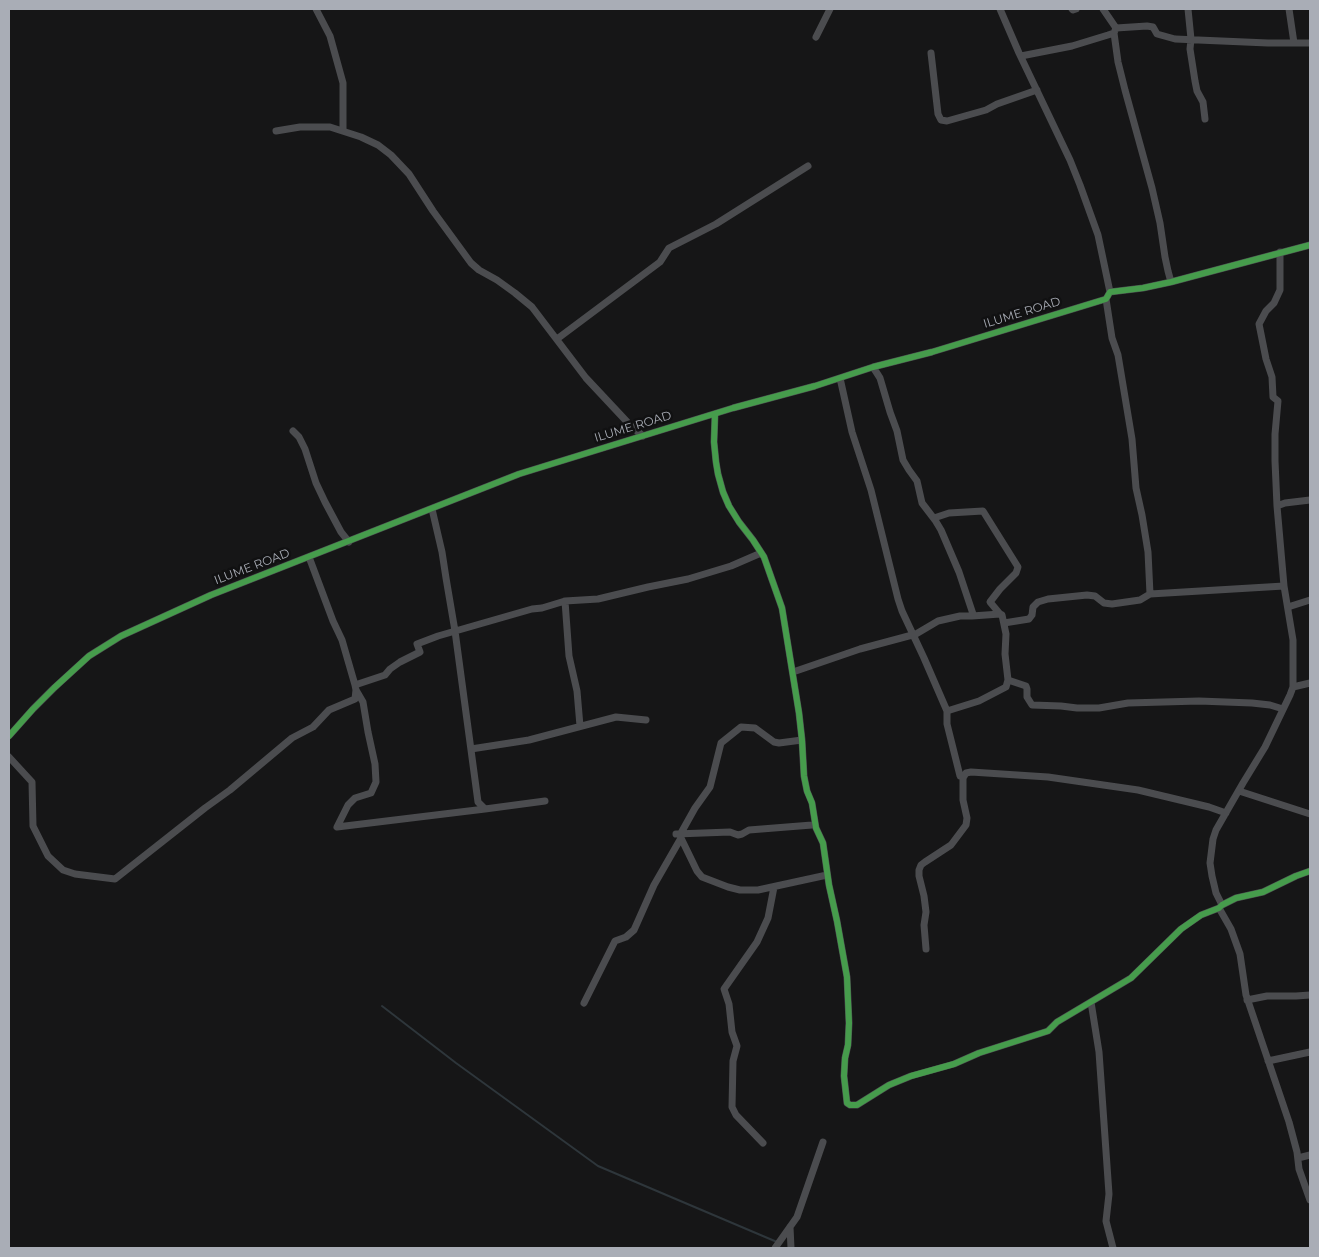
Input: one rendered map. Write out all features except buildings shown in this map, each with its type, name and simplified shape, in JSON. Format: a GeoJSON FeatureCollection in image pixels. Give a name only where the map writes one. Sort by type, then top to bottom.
{"type":"FeatureCollection","features":[{"type":"Feature","properties":{"kind":"street"},"geometry":{"type":"LineString","coordinates":[[316,9],[330,36],[343,83],[343,131]]}},
{"type":"Feature","properties":{"kind":"street"},"geometry":{"type":"LineString","coordinates":[[816,37],[830,9]]}},
{"type":"Feature","properties":{"kind":"street"},"geometry":{"type":"LineString","coordinates":[[1000,9],[1070,160],[1098,235],[1108,296],[1112,338],[1118,354],[1132,439],[1136,488],[1148,552],[1150,594]]}},
{"type":"Feature","properties":{"kind":"street"},"geometry":{"type":"LineString","coordinates":[[1103,9],[1115,30],[1118,62],[1152,188],[1165,257],[1172,282]]}},
{"type":"Feature","properties":{"kind":"street"},"geometry":{"type":"LineString","coordinates":[[1188,9],[1190,49],[1197,91],[1203,102],[1205,119]]}},
{"type":"Feature","properties":{"kind":"street"},"geometry":{"type":"LineString","coordinates":[[1288,9],[1294,43]]}},
{"type":"Feature","properties":{"kind":"street"},"geometry":{"type":"LineString","coordinates":[[1021,56],[1072,46],[1115,30],[1151,26],[1157,34],[1175,39],[1310,43]]}},
{"type":"Feature","properties":{"kind":"street"},"geometry":{"type":"LineString","coordinates":[[931,53],[938,114],[941,120],[947,121],[986,110],[997,104],[1037,90]]}},
{"type":"Feature","properties":{"kind":"street"},"geometry":{"type":"LineString","coordinates":[[276,131],[300,127],[330,127],[378,145],[391,155],[409,174],[432,211],[471,263],[516,293],[532,307],[586,378],[624,419],[643,436]]}},
{"type":"Feature","properties":{"kind":"street"},"geometry":{"type":"LineString","coordinates":[[557,339],[660,262],[668,248],[716,224],[808,166]]}},
{"type":"Feature","properties":{"kind":"street","name":"ILUME ROAD"},"geometry":{"type":"LineString","coordinates":[[9,736],[54,688],[89,656],[121,636],[211,595],[519,474],[873,367],[932,352],[1108,296],[1172,282],[1310,245]]}},
{"type":"Feature","properties":{"kind":"street"},"geometry":{"type":"LineString","coordinates":[[1280,252],[1280,290],[1274,303],[1266,311],[1259,324],[1266,359],[1272,377],[1273,396],[1278,401],[1275,434],[1277,506],[1284,586],[1293,640],[1293,687],[1266,746],[1239,790],[1213,839],[1210,863],[1221,907],[1240,954],[1247,1000],[1289,1122],[1299,1169],[1309,1196]]}},
{"type":"Feature","properties":{"kind":"street"},"geometry":{"type":"LineString","coordinates":[[873,367],[880,378],[897,431],[903,460],[917,481],[922,503],[934,518],[959,572],[974,612],[972,616]]}},
{"type":"Feature","properties":{"kind":"street"},"geometry":{"type":"LineString","coordinates":[[840,378],[852,432],[871,490],[898,599],[912,635],[947,711],[947,724],[960,776]]}},
{"type":"Feature","properties":{"kind":"street"},"geometry":{"type":"LineString","coordinates":[[715,414],[714,442],[716,462],[723,492],[729,506],[761,553],[782,608],[802,740],[804,776],[812,803],[816,828],[823,843],[827,875],[847,978],[850,1023],[844,1076],[847,1103],[857,1105],[889,1085],[911,1076],[954,1064],[980,1053],[1048,1031],[1057,1022],[1131,978],[1181,929],[1201,915],[1221,907],[1236,898],[1263,892],[1296,876],[1310,872]]}},
{"type":"Feature","properties":{"kind":"street"},"geometry":{"type":"LineString","coordinates":[[293,431],[299,437],[305,449],[316,484],[348,542]]}},
{"type":"Feature","properties":{"kind":"street"},"geometry":{"type":"LineString","coordinates":[[1277,506],[1285,503],[1310,500]]}},
{"type":"Feature","properties":{"kind":"street"},"geometry":{"type":"LineString","coordinates":[[432,509],[442,552],[456,631],[478,802],[485,809]]}},
{"type":"Feature","properties":{"kind":"street"},"geometry":{"type":"LineString","coordinates":[[934,518],[949,513],[983,511],[1018,567],[1016,573],[990,602],[1000,614],[1004,623],[1008,680],[1006,687],[978,701],[947,711]]}},
{"type":"Feature","properties":{"kind":"street"},"geometry":{"type":"LineString","coordinates":[[356,687],[385,675],[400,662],[420,652],[417,644],[456,631],[565,601],[598,599],[688,579],[731,566],[761,553]]}},
{"type":"Feature","properties":{"kind":"street"},"geometry":{"type":"LineString","coordinates":[[309,558],[342,640],[356,687],[363,702],[375,764],[376,782],[371,793],[355,798],[348,806],[337,827],[545,801]]}},
{"type":"Feature","properties":{"kind":"street"},"geometry":{"type":"LineString","coordinates":[[1004,623],[1029,619],[1032,615],[1033,607],[1038,602],[1048,600],[1087,595],[1095,596],[1104,603],[1112,604],[1140,600],[1150,594],[1284,586]]}},
{"type":"Feature","properties":{"kind":"street"},"geometry":{"type":"LineString","coordinates":[[1288,607],[1310,600]]}},
{"type":"Feature","properties":{"kind":"street"},"geometry":{"type":"LineString","coordinates":[[565,601],[569,656],[580,726]]}},
{"type":"Feature","properties":{"kind":"street"},"geometry":{"type":"LineString","coordinates":[[793,672],[860,649],[912,635],[938,621],[960,616],[1000,614]]}},
{"type":"Feature","properties":{"kind":"street"},"geometry":{"type":"LineString","coordinates":[[1008,680],[1026,686],[1029,702],[1037,706],[1099,708],[1128,703],[1199,701],[1252,703],[1283,708]]}},
{"type":"Feature","properties":{"kind":"street"},"geometry":{"type":"LineString","coordinates":[[1293,687],[1310,684]]}},
{"type":"Feature","properties":{"kind":"street"},"geometry":{"type":"LineString","coordinates":[[9,757],[32,782],[33,826],[48,856],[64,870],[75,874],[115,879],[230,790],[292,738],[313,727],[329,710],[355,699],[356,687]]}},
{"type":"Feature","properties":{"kind":"street"},"geometry":{"type":"LineString","coordinates":[[471,749],[529,740],[616,717],[646,720]]}},
{"type":"Feature","properties":{"kind":"street"},"geometry":{"type":"LineString","coordinates":[[584,1003],[615,941],[626,937],[634,930],[654,885],[680,835],[695,808],[710,787],[720,743],[741,727],[755,728],[774,742],[802,740]]}},
{"type":"Feature","properties":{"kind":"street"},"geometry":{"type":"LineString","coordinates":[[926,950],[924,925],[926,912],[919,870],[921,865],[951,845],[966,824],[963,778],[966,773],[999,773],[1048,777],[1138,790],[1209,807],[1226,813]]}},
{"type":"Feature","properties":{"kind":"street"},"geometry":{"type":"LineString","coordinates":[[1239,790],[1310,814]]}},
{"type":"Feature","properties":{"kind":"street"},"geometry":{"type":"LineString","coordinates":[[680,835],[730,832],[738,835],[749,830],[812,825]]}},
{"type":"Feature","properties":{"kind":"street"},"geometry":{"type":"LineString","coordinates":[[680,835],[697,871],[702,877],[740,890],[758,890],[827,875]]}},
{"type":"Feature","properties":{"kind":"street"},"geometry":{"type":"LineString","coordinates":[[763,1143],[736,1116],[732,1107],[733,1062],[737,1046],[732,1032],[730,1004],[724,989],[757,942],[768,918],[774,887]]}},
{"type":"Feature","properties":{"kind":"street"},"geometry":{"type":"LineString","coordinates":[[1247,1000],[1267,996],[1310,994]]}},
{"type":"Feature","properties":{"kind":"street"},"geometry":{"type":"LineString","coordinates":[[1091,1002],[1099,1052],[1109,1194],[1106,1221],[1113,1248]]}},
{"type":"Feature","properties":{"kind":"street"},"geometry":{"type":"LineString","coordinates":[[1268,1061],[1310,1052]]}},
{"type":"Feature","properties":{"kind":"street"},"geometry":{"type":"LineString","coordinates":[[775,1248],[797,1217],[823,1142]]}},
{"type":"Feature","properties":{"kind":"street"},"geometry":{"type":"LineString","coordinates":[[1298,1158],[1310,1155]]}},
{"type":"Feature","properties":{"kind":"street"},"geometry":{"type":"LineString","coordinates":[[790,1226],[791,1248]]}},
{"type":"Feature","properties":{"kind":"waterway"},"geometry":{"type":"LineString","coordinates":[[382,1006],[456,1063],[598,1166],[777,1242]]}},
{"type":"Feature","properties":{"kind":"cycle path"},"geometry":{"type":"LineString","coordinates":[[9,736],[33,709],[89,656],[121,636],[211,595],[519,474],[733,408],[815,386],[873,367],[932,352],[1106,299],[1110,292],[1171,282],[1310,245]]}},
{"type":"Feature","properties":{"kind":"cycle path"},"geometry":{"type":"LineString","coordinates":[[715,414],[714,442],[716,462],[723,492],[739,522],[764,557],[782,608],[799,713],[804,776],[812,803],[816,828],[823,843],[847,977],[849,1023],[844,1076],[847,1103],[857,1105],[889,1085],[911,1076],[954,1064],[979,1053],[1048,1031],[1057,1022],[1131,978],[1181,929],[1201,915],[1219,908],[1236,898],[1263,892],[1310,871]]}}]}
